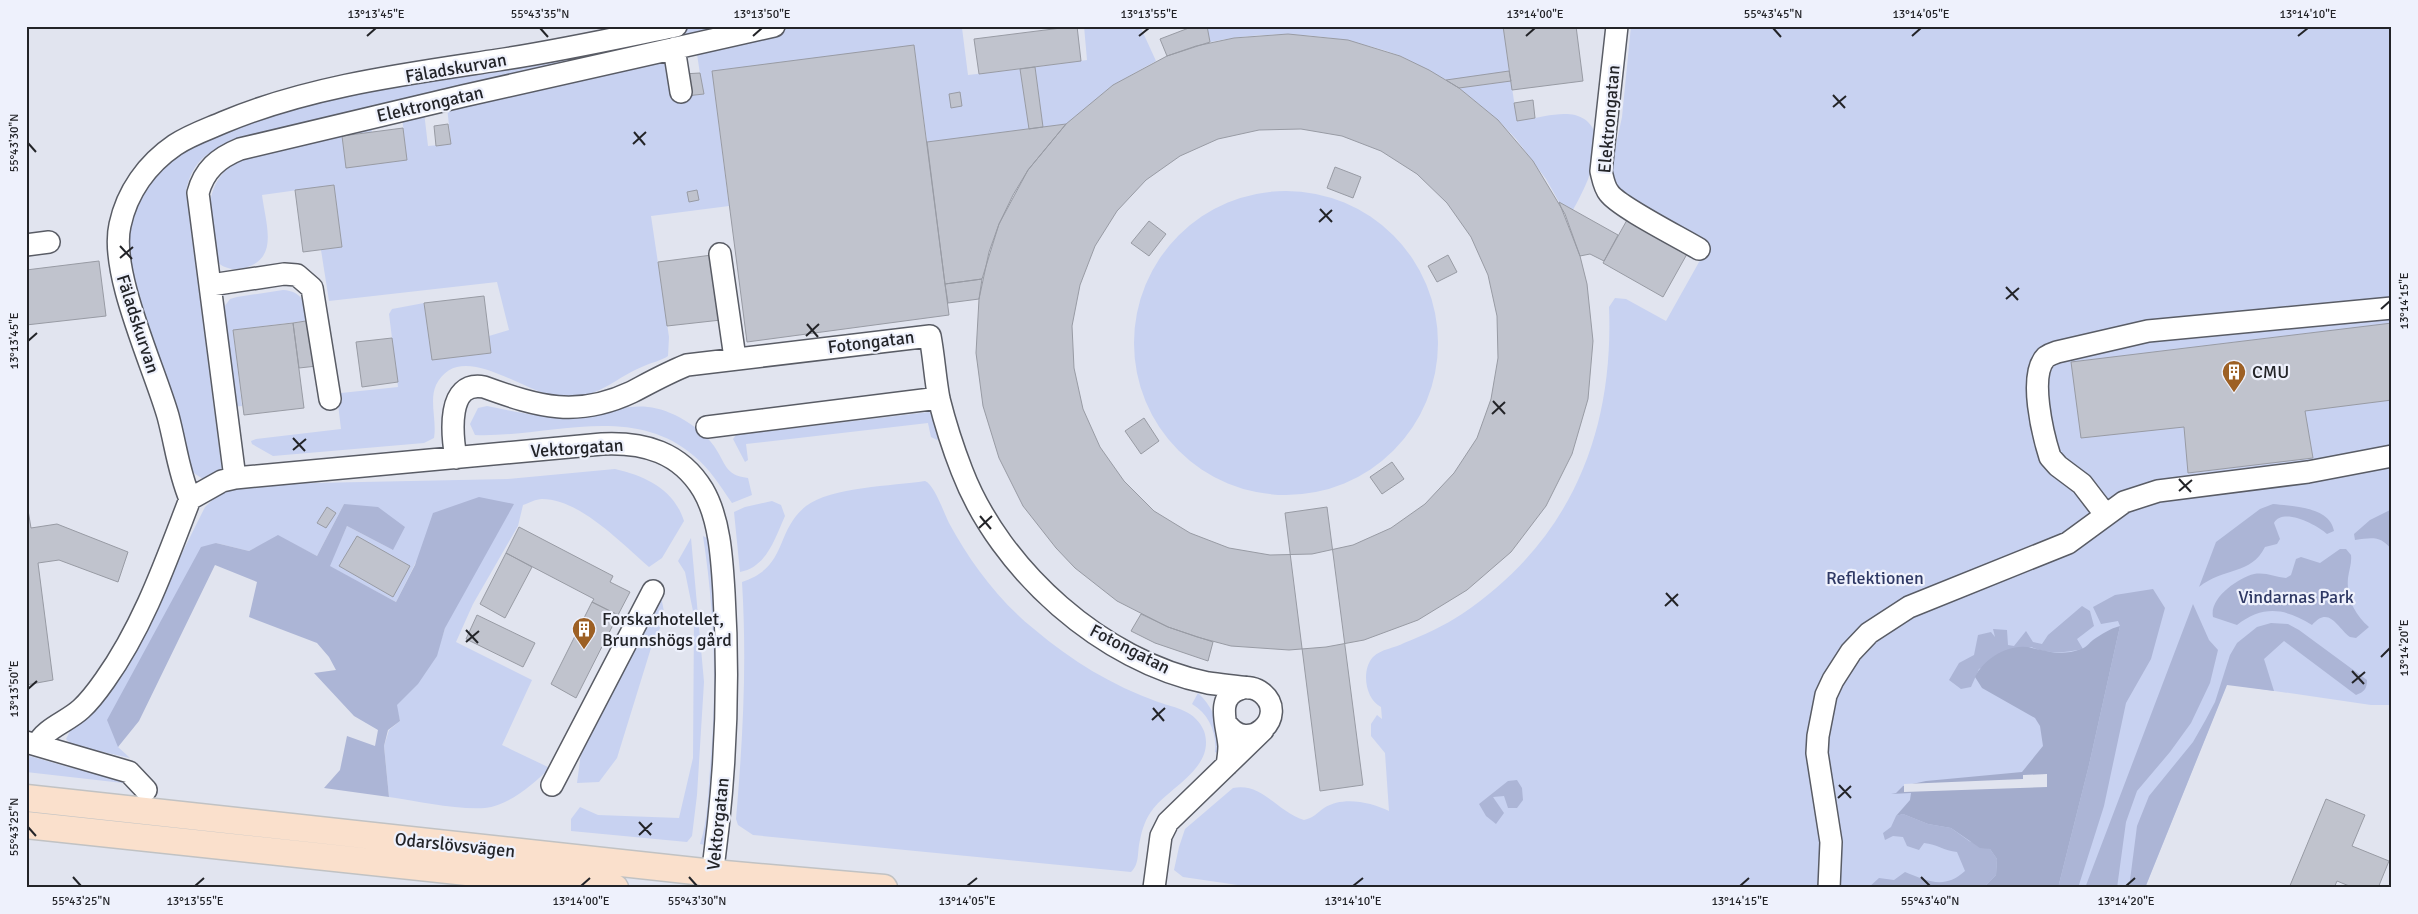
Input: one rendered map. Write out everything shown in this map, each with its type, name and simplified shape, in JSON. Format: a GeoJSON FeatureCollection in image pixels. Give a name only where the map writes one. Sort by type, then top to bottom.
{"type":"FeatureCollection","features":[{"type":"Feature","properties":{"kind":"main road","name":"Odarslövsvägen"},"geometry":{"type":"LineString","coordinates":[[26,798],[712,880],[884,888]]}},
{"type":"Feature","properties":{"kind":"main road","name":"Odarslövsvägen"},"geometry":{"type":"LineString","coordinates":[[26,824],[615,888]]}},
{"type":"Feature","properties":{"kind":"street","name":"Fäladskurvan"},"geometry":{"type":"LineString","coordinates":[[190,499],[179,473],[168,418],[120,268],[118,246],[119,227],[132,190],[160,156],[178,143],[243,114],[314,93],[450,67],[560,50],[676,26]]}},
{"type":"Feature","properties":{"kind":"street","name":"Elektrongatan"},"geometry":{"type":"LineString","coordinates":[[235,478],[198,193],[201,180],[220,158],[250,147],[774,26]]}},
{"type":"Feature","properties":{"kind":"street","name":"Elektrongatan"},"geometry":{"type":"LineString","coordinates":[[1617,26],[1601,172],[1604,184],[1610,195],[1624,205],[1699,248]]}},
{"type":"Feature","properties":{"kind":"street"},"geometry":{"type":"LineString","coordinates":[[674,48],[681,92]]}},
{"type":"Feature","properties":{"kind":"street"},"geometry":{"type":"LineString","coordinates":[[26,245],[49,242]]}},
{"type":"Feature","properties":{"kind":"street"},"geometry":{"type":"LineString","coordinates":[[720,254],[735,358]]}},
{"type":"Feature","properties":{"kind":"street"},"geometry":{"type":"LineString","coordinates":[[211,285],[284,274],[297,275],[312,288],[330,399]]}},
{"type":"Feature","properties":{"kind":"street"},"geometry":{"type":"LineString","coordinates":[[2105,514],[2082,484],[2058,466],[2050,457],[2037,383],[2041,366],[2046,357],[2057,352],[2148,331],[2392,308]]}},
{"type":"Feature","properties":{"kind":"street","name":"Fotongatan"},"geometry":{"type":"LineString","coordinates":[[456,458],[454,408],[457,401],[468,389],[484,386],[550,406],[576,408],[604,402],[632,392],[662,374],[687,365],[930,336],[939,398],[953,445],[970,490],[996,535],[1022,570],[1069,615],[1099,636],[1132,654],[1194,679],[1249,688],[1262,693],[1270,704],[1270,718],[1263,730],[1168,822],[1161,836],[1154,888]]}},
{"type":"Feature","properties":{"kind":"street"},"geometry":{"type":"LineString","coordinates":[[708,427],[939,398]]}},
{"type":"Feature","properties":{"kind":"street","name":"Vektorgatan"},"geometry":{"type":"LineString","coordinates":[[190,499],[222,481],[235,478],[602,444],[637,444],[657,450],[677,462],[703,489],[712,512],[720,556],[727,641],[726,745],[712,880]]}},
{"type":"Feature","properties":{"kind":"street"},"geometry":{"type":"LineString","coordinates":[[1829,888],[1831,842],[1817,753],[1818,736],[1826,695],[1841,665],[1869,633],[1909,607],[2068,543],[2105,514],[2124,502],[2158,491],[2308,472],[2392,456]]}},
{"type":"Feature","properties":{"kind":"street"},"geometry":{"type":"LineString","coordinates":[[32,744],[81,709],[106,679],[124,650],[158,583],[190,499]]}},
{"type":"Feature","properties":{"kind":"street"},"geometry":{"type":"LineString","coordinates":[[552,785],[653,591]]}},
{"type":"Feature","properties":{"kind":"street","name":"Fotongatan"},"geometry":{"type":"LineString","coordinates":[[1194,679],[1209,692],[1232,730],[1241,735],[1250,736],[1263,730]]}},
{"type":"Feature","properties":{"kind":"street"},"geometry":{"type":"LineString","coordinates":[[1225,719],[1224,705],[1228,697],[1236,690],[1249,688]]}},
{"type":"Feature","properties":{"kind":"street","name":"Fotongatan"},"geometry":{"type":"LineString","coordinates":[[1225,719],[1229,745],[1226,765]]}},
{"type":"Feature","properties":{"kind":"street"},"geometry":{"type":"LineString","coordinates":[[32,744],[134,767],[146,790]]}},
{"type":"Feature","properties":{"kind":"green space"},"geometry":{"type":"Polygon","coordinates":[[[691,26],[742,26],[235,143],[216,149],[202,159],[192,172],[186,191],[222,470],[213,477],[203,479],[189,470],[150,332],[126,262],[127,222],[135,201],[163,167],[183,150],[213,134],[344,91],[587,48],[691,26]]]}},
{"type":"Feature","properties":{"kind":"green space"},"geometry":{"type":"Polygon","coordinates":[[[797,26],[975,26],[962,28],[968,75],[1020,69],[1029,129],[927,142],[914,46],[712,71],[729,206],[651,216],[669,337],[668,356],[634,370],[599,390],[579,397],[567,398],[551,396],[478,367],[462,366],[447,371],[436,385],[434,391],[434,438],[424,443],[273,456],[252,444],[251,441],[256,439],[341,429],[337,396],[341,393],[398,387],[389,314],[392,309],[424,303],[432,360],[491,353],[489,336],[509,330],[497,282],[329,301],[321,250],[342,247],[334,185],[262,195],[268,230],[266,251],[252,265],[238,269],[222,266],[215,259],[213,251],[209,211],[218,180],[234,163],[246,156],[371,124],[372,132],[342,136],[346,167],[407,160],[402,117],[424,112],[428,146],[451,144],[447,107],[668,59],[677,97],[703,94],[697,54],[707,47],[797,26]]]}},
{"type":"Feature","properties":{"kind":"green space"},"geometry":{"type":"Polygon","coordinates":[[[1084,26],[1140,26],[1156,61],[1113,85],[1066,124],[1043,127],[1035,67],[1087,60],[1084,26]]]}},
{"type":"Feature","properties":{"kind":"green space"},"geometry":{"type":"Polygon","coordinates":[[[1207,26],[1503,26],[1509,71],[1450,80],[1434,74],[1398,55],[1351,42],[1305,35],[1258,35],[1210,42],[1207,26]]]}},
{"type":"Feature","properties":{"kind":"green space","name":"Reflektionen"},"geometry":{"type":"Polygon","coordinates":[[[1631,26],[2392,26],[2392,705],[2371,705],[2227,684],[2145,888],[1258,888],[1183,877],[1174,870],[1185,829],[1233,788],[1243,787],[1261,793],[1294,816],[1304,820],[1331,804],[1348,801],[1374,805],[1389,811],[1385,753],[1371,736],[1371,724],[1377,715],[1382,719],[1381,707],[1371,698],[1366,684],[1369,663],[1380,652],[1426,633],[1462,614],[1500,585],[1531,553],[1557,518],[1578,481],[1593,441],[1603,398],[1609,354],[1609,307],[1615,298],[1626,299],[1666,321],[1708,246],[1626,199],[1614,184],[1611,173],[1612,163],[1622,117],[1631,26]]]}},
{"type":"Feature","properties":{"kind":"green space"},"geometry":{"type":"Polygon","coordinates":[[[1511,81],[1517,121],[1554,115],[1575,115],[1588,122],[1594,132],[1596,144],[1595,158],[1585,187],[1573,210],[1559,202],[1546,179],[1516,139],[1498,120],[1459,88],[1511,81]]]}},
{"type":"Feature","properties":{"kind":"green space"},"geometry":{"type":"Polygon","coordinates":[[[1286,191],[1316,194],[1358,209],[1382,225],[1404,247],[1420,271],[1431,299],[1435,313],[1438,343],[1435,373],[1420,415],[1404,439],[1382,461],[1358,477],[1330,488],[1316,492],[1286,495],[1256,492],[1214,477],[1190,461],[1168,439],[1152,415],[1141,387],[1137,373],[1134,343],[1137,313],[1152,271],[1168,247],[1190,225],[1214,209],[1242,198],[1256,194],[1286,191]]]}},
{"type":"Feature","properties":{"kind":"green space"},"geometry":{"type":"Polygon","coordinates":[[[283,290],[295,293],[302,299],[312,320],[233,330],[242,406],[231,407],[221,311],[230,299],[283,290]]]}},
{"type":"Feature","properties":{"kind":"green space"},"geometry":{"type":"Polygon","coordinates":[[[487,406],[557,418],[595,415],[632,407],[660,409],[686,421],[706,437],[730,471],[748,478],[752,495],[732,503],[710,472],[694,456],[670,440],[644,430],[616,426],[588,426],[503,435],[475,435],[470,424],[478,408],[487,406]]]}},
{"type":"Feature","properties":{"kind":"green space"},"geometry":{"type":"Polygon","coordinates":[[[929,412],[937,418],[941,436],[937,440],[931,437],[928,423],[746,444],[748,460],[745,462],[733,439],[736,435],[929,412]]]}},
{"type":"Feature","properties":{"kind":"green space"},"geometry":{"type":"Polygon","coordinates":[[[615,469],[647,480],[657,486],[666,492],[679,510],[684,521],[662,558],[649,567],[600,524],[585,514],[571,506],[556,501],[535,500],[523,505],[518,526],[473,604],[456,642],[532,680],[502,745],[550,768],[529,787],[503,803],[485,808],[462,808],[389,797],[384,746],[389,730],[400,721],[396,705],[414,687],[427,670],[437,652],[445,628],[416,562],[396,602],[329,566],[347,526],[393,550],[344,504],[317,556],[278,536],[249,551],[216,543],[118,747],[130,758],[72,745],[66,739],[70,731],[105,699],[122,673],[205,507],[219,494],[228,489],[265,484],[508,479],[615,469]]]}},
{"type":"Feature","properties":{"kind":"green space"},"geometry":{"type":"Polygon","coordinates":[[[925,481],[932,487],[949,523],[966,552],[986,580],[1021,618],[1048,641],[1078,662],[1124,688],[1185,711],[1196,719],[1204,731],[1206,744],[1204,755],[1190,775],[1153,809],[1146,820],[1139,844],[1136,865],[1131,872],[753,835],[738,825],[736,819],[744,671],[742,582],[757,575],[767,567],[780,548],[796,516],[806,506],[817,500],[846,491],[925,481]]]}},
{"type":"Feature","properties":{"kind":"green space"},"geometry":{"type":"Polygon","coordinates":[[[479,497],[514,504],[445,628],[437,656],[418,684],[397,705],[400,721],[388,730],[384,746],[389,797],[324,788],[340,770],[347,736],[375,746],[378,730],[354,716],[314,673],[336,670],[329,657],[317,643],[249,617],[257,582],[215,565],[139,721],[118,747],[107,720],[201,547],[216,543],[249,551],[278,535],[317,556],[344,504],[378,507],[405,527],[393,550],[347,526],[330,566],[396,602],[415,565],[433,513],[479,497]]]}},
{"type":"Feature","properties":{"kind":"green space"},"geometry":{"type":"Polygon","coordinates":[[[772,501],[781,505],[785,516],[778,533],[763,558],[749,569],[740,572],[734,512],[745,507],[772,501]]]}},
{"type":"Feature","properties":{"kind":"green space"},"geometry":{"type":"Polygon","coordinates":[[[2273,504],[2300,507],[2318,512],[2326,517],[2334,531],[2327,534],[2308,522],[2292,517],[2278,519],[2274,523],[2280,539],[2277,544],[2265,547],[2259,556],[2245,567],[2218,576],[2199,587],[2216,542],[2260,509],[2273,504]]]}},
{"type":"Feature","properties":{"kind":"green space"},"geometry":{"type":"Polygon","coordinates":[[[2392,510],[2392,550],[2380,540],[2371,538],[2355,540],[2354,534],[2370,520],[2392,510]]]}},
{"type":"Feature","properties":{"kind":"green space"},"geometry":{"type":"Polygon","coordinates":[[[703,536],[709,539],[713,560],[720,671],[708,840],[705,845],[700,844],[705,826],[712,740],[714,652],[703,536]]]}},
{"type":"Feature","properties":{"kind":"green space"},"geometry":{"type":"Polygon","coordinates":[[[691,538],[704,682],[697,795],[692,836],[687,842],[571,831],[571,819],[580,807],[598,815],[679,818],[693,758],[694,616],[685,572],[678,561],[691,538]]]}},
{"type":"Feature","properties":{"kind":"green space","name":"Vindarnas Park"},"geometry":{"type":"Polygon","coordinates":[[[2340,549],[2346,549],[2351,555],[2348,592],[2352,606],[2369,627],[2356,638],[2350,637],[2328,617],[2318,619],[2312,625],[2293,615],[2274,611],[2256,614],[2237,625],[2213,617],[2215,603],[2220,596],[2233,584],[2247,576],[2266,574],[2286,578],[2291,575],[2296,559],[2301,557],[2320,563],[2340,549]]]}},
{"type":"Feature","properties":{"kind":"green space"},"geometry":{"type":"Polygon","coordinates":[[[2153,589],[2165,608],[2151,659],[2126,703],[2104,806],[2078,888],[2058,888],[2089,765],[2120,626],[2118,621],[2101,624],[2093,607],[2115,595],[2153,589]]]}},
{"type":"Feature","properties":{"kind":"green space"},"geometry":{"type":"Polygon","coordinates":[[[660,591],[665,617],[651,648],[617,758],[599,782],[577,783],[581,753],[647,610],[660,591]]]}},
{"type":"Feature","properties":{"kind":"green space"},"geometry":{"type":"Polygon","coordinates":[[[2193,604],[2209,640],[2218,650],[2210,683],[2191,723],[2170,752],[2137,791],[2126,822],[2117,888],[2085,888],[2193,604]]]}},
{"type":"Feature","properties":{"kind":"green space"},"geometry":{"type":"Polygon","coordinates":[[[2082,606],[2090,611],[2094,626],[2077,639],[2083,649],[2057,652],[2031,647],[1979,669],[1971,687],[1961,689],[1949,680],[1959,663],[1974,655],[1978,635],[1991,632],[1995,637],[1993,629],[2007,630],[2008,645],[2014,646],[2026,631],[2033,642],[2042,644],[2048,635],[2082,606]]]}},
{"type":"Feature","properties":{"kind":"green space"},"geometry":{"type":"Polygon","coordinates":[[[2271,623],[2288,624],[2299,630],[2367,680],[2366,688],[2356,695],[2284,641],[2264,659],[2274,691],[2227,685],[2145,888],[2129,888],[2137,826],[2149,796],[2193,742],[2215,702],[2230,655],[2237,643],[2257,627],[2271,623]]]}},
{"type":"Feature","properties":{"kind":"green space"},"geometry":{"type":"Polygon","coordinates":[[[1198,693],[1209,706],[1216,720],[1219,736],[1217,753],[1215,752],[1215,738],[1211,725],[1203,713],[1192,704],[1198,693]]]}},
{"type":"Feature","properties":{"kind":"green space"},"geometry":{"type":"Polygon","coordinates":[[[26,755],[68,767],[121,778],[123,783],[26,772],[26,755]]]}},
{"type":"Feature","properties":{"kind":"green space"},"geometry":{"type":"Polygon","coordinates":[[[1517,780],[1522,788],[1523,800],[1517,808],[1508,808],[1504,796],[1493,797],[1504,813],[1496,824],[1486,816],[1479,804],[1508,781],[1517,780]]]}},
{"type":"Feature","properties":{"kind":"green space"},"geometry":{"type":"Polygon","coordinates":[[[1903,814],[1928,824],[1951,828],[1969,841],[1990,849],[1997,859],[1996,875],[1983,888],[1868,888],[1879,878],[1894,880],[1905,872],[1929,881],[1943,882],[1957,877],[1965,871],[1957,852],[1924,843],[1919,850],[1907,846],[1903,837],[1893,836],[1885,840],[1883,833],[1891,827],[1896,816],[1903,814]]]}},
{"type":"Feature","properties":{"kind":"shaded area"},"geometry":{"type":"Polygon","coordinates":[[[2120,626],[2089,765],[2058,888],[1983,888],[1996,875],[1997,859],[1990,849],[1980,848],[1951,828],[1928,824],[1903,814],[1896,816],[1910,800],[1911,793],[1891,794],[1896,793],[1903,786],[1926,781],[2022,772],[2043,746],[2040,726],[2035,718],[1982,688],[1975,677],[1979,670],[1999,653],[2016,647],[2056,653],[2074,651],[2084,648],[2106,632],[2120,626]]]}},
{"type":"Feature","properties":{"kind":"pier"},"geometry":{"type":"Polygon","coordinates":[[[2047,774],[2047,787],[1904,792],[1904,784],[2023,779],[2023,775],[2047,774]]]}},
{"type":"Feature","properties":{"kind":"building"},"geometry":{"type":"Polygon","coordinates":[[[1077,26],[1081,61],[979,74],[974,39],[1077,26]]]}},
{"type":"Feature","properties":{"kind":"building"},"geometry":{"type":"Polygon","coordinates":[[[1194,26],[1207,26],[1210,42],[1167,56],[1160,39],[1194,26]]]}},
{"type":"Feature","properties":{"kind":"building"},"geometry":{"type":"Polygon","coordinates":[[[1503,26],[1576,26],[1583,81],[1512,90],[1503,26]]]}},
{"type":"Feature","properties":{"kind":"building"},"geometry":{"type":"Polygon","coordinates":[[[1288,34],[1348,40],[1400,56],[1429,70],[1459,88],[1498,120],[1533,161],[1565,214],[1580,256],[1587,284],[1593,341],[1588,399],[1572,454],[1546,506],[1511,552],[1467,590],[1418,620],[1364,640],[1326,647],[1289,650],[1231,646],[1168,627],[1117,601],[1075,568],[1056,548],[1023,506],[999,458],[983,406],[976,353],[979,299],[989,252],[999,224],[1028,170],[1066,124],[1113,85],[1167,56],[1196,46],[1234,38],[1288,34]],[[1301,129],[1259,130],[1218,139],[1180,156],[1146,180],[1117,211],[1095,246],[1080,285],[1072,326],[1074,368],[1083,409],[1100,447],[1124,481],[1154,511],[1190,533],[1229,548],[1270,555],[1312,554],[1353,545],[1391,528],[1425,504],[1454,473],[1477,438],[1491,399],[1498,358],[1497,316],[1488,275],[1471,237],[1447,203],[1417,174],[1381,151],[1342,136],[1301,129]]]}},
{"type":"Feature","properties":{"kind":"building"},"geometry":{"type":"Polygon","coordinates":[[[914,45],[949,315],[747,342],[712,71],[914,45]]]}},
{"type":"Feature","properties":{"kind":"building"},"geometry":{"type":"Polygon","coordinates":[[[1035,67],[1043,127],[1029,129],[1020,69],[1035,67]]]}},
{"type":"Feature","properties":{"kind":"building"},"geometry":{"type":"Polygon","coordinates":[[[1509,71],[1511,81],[1459,88],[1446,80],[1509,71]]]}},
{"type":"Feature","properties":{"kind":"building"},"geometry":{"type":"Polygon","coordinates":[[[700,73],[704,94],[686,96],[683,74],[700,73]]]}},
{"type":"Feature","properties":{"kind":"building"},"geometry":{"type":"Polygon","coordinates":[[[960,92],[962,106],[951,108],[949,94],[960,92]]]}},
{"type":"Feature","properties":{"kind":"building"},"geometry":{"type":"Polygon","coordinates":[[[1533,100],[1535,118],[1517,121],[1514,103],[1533,100]]]}},
{"type":"Feature","properties":{"kind":"building"},"geometry":{"type":"Polygon","coordinates":[[[448,124],[451,144],[436,146],[434,126],[448,124]]]}},
{"type":"Feature","properties":{"kind":"building"},"geometry":{"type":"Polygon","coordinates":[[[1066,124],[1028,170],[1013,195],[999,224],[982,279],[945,284],[927,142],[1066,124]]]}},
{"type":"Feature","properties":{"kind":"building"},"geometry":{"type":"Polygon","coordinates":[[[403,128],[407,160],[346,168],[342,136],[403,128]]]}},
{"type":"Feature","properties":{"kind":"building"},"geometry":{"type":"Polygon","coordinates":[[[1335,167],[1361,177],[1353,198],[1327,188],[1335,167]]]}},
{"type":"Feature","properties":{"kind":"building"},"geometry":{"type":"Polygon","coordinates":[[[334,185],[342,247],[303,252],[295,190],[334,185]]]}},
{"type":"Feature","properties":{"kind":"building"},"geometry":{"type":"Polygon","coordinates":[[[697,190],[699,200],[689,202],[687,192],[697,190]]]}},
{"type":"Feature","properties":{"kind":"building"},"geometry":{"type":"Polygon","coordinates":[[[1559,202],[1618,235],[1604,261],[1590,254],[1580,256],[1559,202]]]}},
{"type":"Feature","properties":{"kind":"building"},"geometry":{"type":"Polygon","coordinates":[[[1627,220],[1687,254],[1663,297],[1603,263],[1627,220]]]}},
{"type":"Feature","properties":{"kind":"building"},"geometry":{"type":"Polygon","coordinates":[[[1149,221],[1166,234],[1149,256],[1131,243],[1149,221]]]}},
{"type":"Feature","properties":{"kind":"building"},"geometry":{"type":"Polygon","coordinates":[[[712,255],[721,320],[667,326],[658,262],[712,255]]]}},
{"type":"Feature","properties":{"kind":"building"},"geometry":{"type":"Polygon","coordinates":[[[1448,255],[1457,272],[1437,282],[1428,266],[1448,255]]]}},
{"type":"Feature","properties":{"kind":"building"},"geometry":{"type":"Polygon","coordinates":[[[99,261],[106,316],[26,325],[26,270],[99,261]]]}},
{"type":"Feature","properties":{"kind":"building"},"geometry":{"type":"Polygon","coordinates":[[[982,279],[979,299],[948,303],[945,284],[982,279]]]}},
{"type":"Feature","properties":{"kind":"building"},"geometry":{"type":"Polygon","coordinates":[[[484,296],[491,353],[432,360],[424,303],[484,296]]]}},
{"type":"Feature","properties":{"kind":"building"},"geometry":{"type":"Polygon","coordinates":[[[312,320],[317,366],[299,368],[293,323],[312,320]]]}},
{"type":"Feature","properties":{"kind":"building"},"geometry":{"type":"Polygon","coordinates":[[[293,323],[304,408],[244,415],[233,330],[293,323]]]}},
{"type":"Feature","properties":{"kind":"building","name":"CMU"},"geometry":{"type":"Polygon","coordinates":[[[2392,323],[2392,400],[2305,411],[2313,458],[2188,473],[2184,427],[2081,438],[2071,362],[2392,323]]]}},
{"type":"Feature","properties":{"kind":"building"},"geometry":{"type":"Polygon","coordinates":[[[392,338],[398,382],[362,387],[356,342],[392,338]]]}},
{"type":"Feature","properties":{"kind":"building"},"geometry":{"type":"Polygon","coordinates":[[[1144,418],[1159,441],[1141,454],[1125,431],[1144,418]]]}},
{"type":"Feature","properties":{"kind":"building"},"geometry":{"type":"Polygon","coordinates":[[[1392,462],[1404,479],[1382,494],[1370,477],[1392,462]]]}},
{"type":"Feature","properties":{"kind":"building"},"geometry":{"type":"Polygon","coordinates":[[[26,498],[31,528],[57,524],[128,552],[118,582],[59,560],[38,563],[53,680],[26,685],[26,498]]]}},
{"type":"Feature","properties":{"kind":"building"},"geometry":{"type":"Polygon","coordinates":[[[327,507],[336,513],[326,528],[317,523],[327,507]]]}},
{"type":"Feature","properties":{"kind":"building"},"geometry":{"type":"Polygon","coordinates":[[[1327,507],[1363,785],[1320,791],[1285,513],[1327,507]]]}},
{"type":"Feature","properties":{"kind":"building"},"geometry":{"type":"Polygon","coordinates":[[[519,527],[613,576],[610,582],[630,592],[618,615],[592,602],[594,599],[506,553],[519,527]]]}},
{"type":"Feature","properties":{"kind":"building"},"geometry":{"type":"Polygon","coordinates":[[[357,536],[410,566],[393,597],[339,566],[357,536]]]}},
{"type":"Feature","properties":{"kind":"building"},"geometry":{"type":"Polygon","coordinates":[[[506,553],[532,567],[505,618],[480,604],[506,553]]]}},
{"type":"Feature","properties":{"kind":"building","name":"Forskarhotellet, Brunnshögs gård"},"geometry":{"type":"Polygon","coordinates":[[[592,602],[618,615],[576,698],[551,684],[592,602]]]}},
{"type":"Feature","properties":{"kind":"building"},"geometry":{"type":"Polygon","coordinates":[[[1141,614],[1168,627],[1213,642],[1208,661],[1155,643],[1131,631],[1141,614]]]}},
{"type":"Feature","properties":{"kind":"building"},"geometry":{"type":"Polygon","coordinates":[[[477,615],[535,643],[523,667],[466,639],[477,615]]]}},
{"type":"Feature","properties":{"kind":"building"},"geometry":{"type":"Polygon","coordinates":[[[2326,799],[2365,815],[2352,846],[2389,861],[2378,888],[2354,888],[2337,881],[2334,888],[2289,888],[2326,799]]]}},
{"type":"Feature","properties":{"kind":"place","name":"CMU"},"geometry":{"type":"Point","coordinates":[2234,393]}},
{"type":"Feature","properties":{"kind":"place","name":"Forskarhotellet, Brunnshögs gård"},"geometry":{"type":"Point","coordinates":[584,650]}}]}
